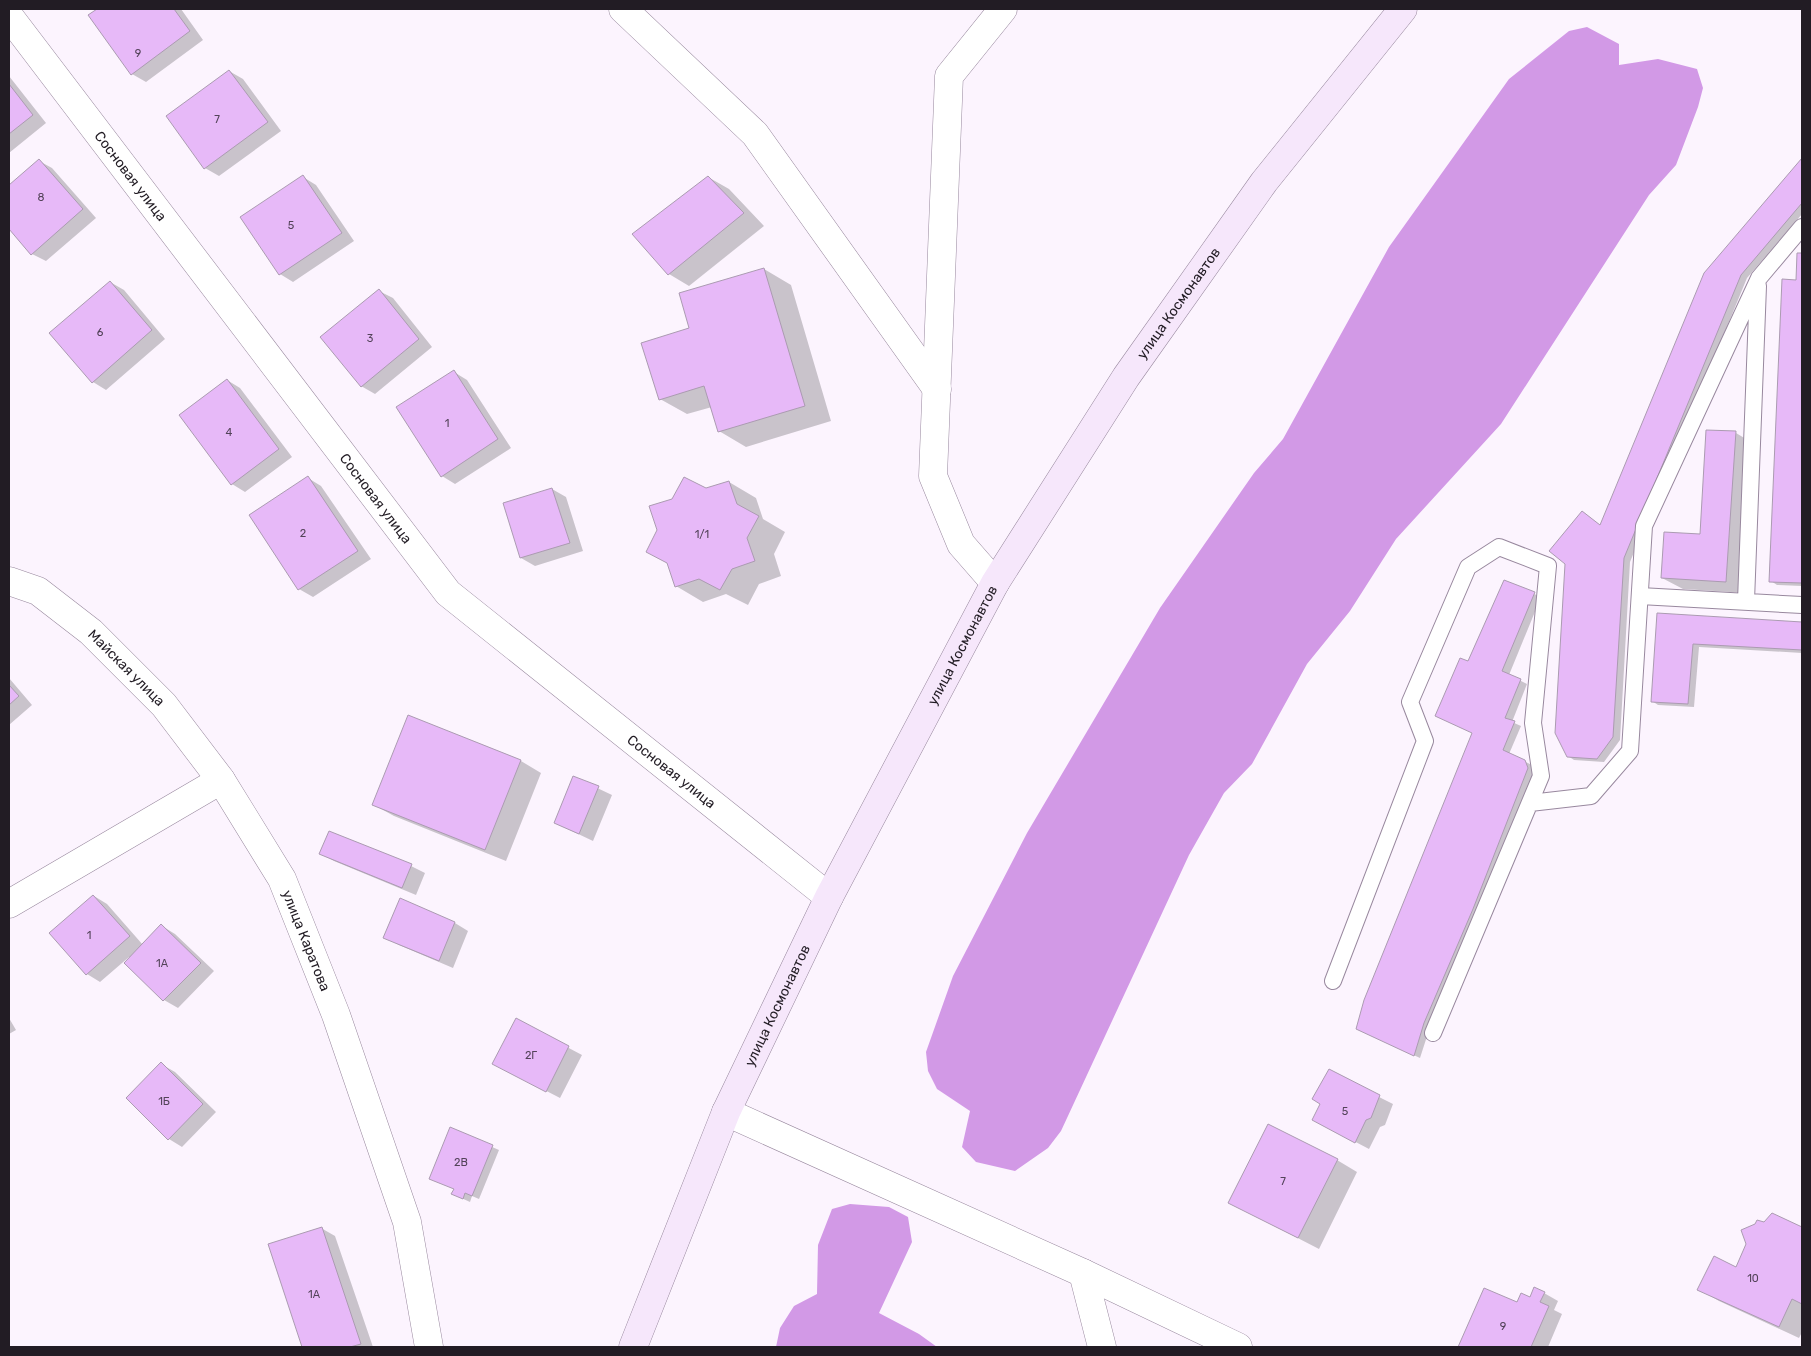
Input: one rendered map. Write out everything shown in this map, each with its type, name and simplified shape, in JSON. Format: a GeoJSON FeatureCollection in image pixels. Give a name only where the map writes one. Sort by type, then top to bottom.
{"type":"FeatureCollection","features":[{"type":"Feature","properties":{"kind":"main road","name":"улица Космонавтов"},"geometry":{"type":"LineString","coordinates":[[633,1347],[726,1112],[829,897],[995,583],[1126,377],[1264,182],[1403,9]]}},
{"type":"Feature","properties":{"kind":"street"},"geometry":{"type":"LineString","coordinates":[[623,9],[756,134],[937,389]]}},
{"type":"Feature","properties":{"kind":"street"},"geometry":{"type":"LineString","coordinates":[[995,583],[961,544],[933,476],[949,76],[1003,9]]}},
{"type":"Feature","properties":{"kind":"street","name":"Сосновая улица"},"geometry":{"type":"LineString","coordinates":[[9,16],[448,593],[829,897]]}},
{"type":"Feature","properties":{"kind":"street","name":"Майская улица"},"geometry":{"type":"LineString","coordinates":[[9,581],[38,591],[92,632],[164,705],[222,780]]}},
{"type":"Feature","properties":{"kind":"street"},"geometry":{"type":"LineString","coordinates":[[9,904],[222,780]]}},
{"type":"Feature","properties":{"kind":"street","name":"улица Каратова"},"geometry":{"type":"LineString","coordinates":[[222,780],[282,879],[336,1014],[407,1222],[429,1347]]}},
{"type":"Feature","properties":{"kind":"street"},"geometry":{"type":"LineString","coordinates":[[726,1112],[1083,1273],[1238,1347]]}},
{"type":"Feature","properties":{"kind":"street"},"geometry":{"type":"LineString","coordinates":[[1083,1273],[1102,1347]]}},
{"type":"Feature","properties":{"kind":"lane"},"geometry":{"type":"LineString","coordinates":[[1530,803],[1591,796],[1630,751],[1644,526],[1759,278],[1802,227]]}},
{"type":"Feature","properties":{"kind":"lane"},"geometry":{"type":"LineString","coordinates":[[1746,601],[1759,278]]}},
{"type":"Feature","properties":{"kind":"lane"},"geometry":{"type":"LineString","coordinates":[[1333,981],[1425,741],[1410,702],[1468,566],[1498,548],[1548,566],[1533,723],[1541,776],[1433,1033]]}},
{"type":"Feature","properties":{"kind":"lane"},"geometry":{"type":"LineString","coordinates":[[1640,596],[1802,605]]}},
{"type":"Feature","properties":{"kind":"shaded area"},"geometry":{"type":"Polygon","coordinates":[[[1587,27],[1619,44],[1619,65],[1658,59],[1697,69],[1703,88],[1698,107],[1676,165],[1649,195],[1501,424],[1396,539],[1350,611],[1307,664],[1252,764],[1224,793],[1189,855],[1061,1131],[1048,1148],[1015,1171],[976,1162],[962,1147],[970,1111],[937,1089],[928,1071],[926,1052],[953,976],[1027,833],[1160,608],[1254,473],[1283,439],[1389,247],[1509,79],[1569,31],[1587,27]]]}},
{"type":"Feature","properties":{"kind":"shaded area"},"geometry":{"type":"Polygon","coordinates":[[[850,1204],[889,1207],[908,1217],[912,1242],[879,1313],[919,1334],[937,1347],[776,1347],[780,1328],[794,1306],[817,1294],[818,1245],[832,1209],[850,1204]]]}},
{"type":"Feature","properties":{"kind":"building"},"geometry":{"type":"Polygon","coordinates":[[[97,9],[174,9],[190,31],[131,75],[88,15],[97,9]]]}},
{"type":"Feature","properties":{"kind":"building"},"geometry":{"type":"Polygon","coordinates":[[[229,70],[268,122],[204,169],[166,116],[229,70]]]}},
{"type":"Feature","properties":{"kind":"building"},"geometry":{"type":"Polygon","coordinates":[[[9,84],[33,115],[9,134],[9,84]]]}},
{"type":"Feature","properties":{"kind":"building"},"geometry":{"type":"Polygon","coordinates":[[[1802,158],[1802,203],[1741,275],[1624,558],[1613,737],[1597,759],[1567,757],[1555,733],[1565,564],[1549,551],[1582,511],[1600,525],[1704,273],[1802,158]]]}},
{"type":"Feature","properties":{"kind":"building"},"geometry":{"type":"Polygon","coordinates":[[[39,159],[83,209],[31,255],[9,229],[9,185],[39,159]]]}},
{"type":"Feature","properties":{"kind":"building"},"geometry":{"type":"Polygon","coordinates":[[[303,175],[342,233],[279,275],[240,217],[303,175]]]}},
{"type":"Feature","properties":{"kind":"building"},"geometry":{"type":"Polygon","coordinates":[[[708,176],[744,213],[668,275],[632,234],[708,176]]]}},
{"type":"Feature","properties":{"kind":"building"},"geometry":{"type":"Polygon","coordinates":[[[1797,253],[1802,253],[1802,583],[1769,582],[1782,279],[1796,280],[1797,253]]]}},
{"type":"Feature","properties":{"kind":"building"},"geometry":{"type":"Polygon","coordinates":[[[764,268],[805,406],[718,432],[704,386],[659,400],[641,343],[689,328],[679,293],[764,268]]]}},
{"type":"Feature","properties":{"kind":"building"},"geometry":{"type":"Polygon","coordinates":[[[110,281],[152,330],[92,383],[49,333],[110,281]]]}},
{"type":"Feature","properties":{"kind":"building"},"geometry":{"type":"Polygon","coordinates":[[[379,289],[419,339],[361,387],[320,337],[379,289]]]}},
{"type":"Feature","properties":{"kind":"building"},"geometry":{"type":"Polygon","coordinates":[[[454,370],[498,439],[441,477],[396,407],[454,370]]]}},
{"type":"Feature","properties":{"kind":"building"},"geometry":{"type":"Polygon","coordinates":[[[227,379],[279,449],[231,485],[179,415],[227,379]]]}},
{"type":"Feature","properties":{"kind":"building"},"geometry":{"type":"Polygon","coordinates":[[[1706,430],[1736,431],[1726,582],[1661,578],[1664,532],[1700,534],[1706,430]]]}},
{"type":"Feature","properties":{"kind":"building"},"geometry":{"type":"Polygon","coordinates":[[[308,476],[358,551],[298,590],[249,515],[308,476]]]}},
{"type":"Feature","properties":{"kind":"building"},"geometry":{"type":"Polygon","coordinates":[[[684,477],[706,488],[729,481],[737,504],[759,516],[747,538],[755,561],[732,569],[720,590],[699,579],[675,587],[667,563],[646,552],[657,530],[649,506],[672,499],[684,477]]]}},
{"type":"Feature","properties":{"kind":"building"},"geometry":{"type":"Polygon","coordinates":[[[552,488],[570,543],[520,558],[503,503],[552,488]]]}},
{"type":"Feature","properties":{"kind":"building"},"geometry":{"type":"Polygon","coordinates":[[[1504,580],[1535,592],[1502,671],[1521,679],[1505,718],[1515,721],[1503,750],[1525,760],[1528,768],[1473,909],[1424,1023],[1414,1056],[1356,1029],[1364,1000],[1472,733],[1435,716],[1460,658],[1468,661],[1504,580]]]}},
{"type":"Feature","properties":{"kind":"building"},"geometry":{"type":"Polygon","coordinates":[[[1657,613],[1802,622],[1802,650],[1693,644],[1688,704],[1651,702],[1657,613]]]}},
{"type":"Feature","properties":{"kind":"building"},"geometry":{"type":"Polygon","coordinates":[[[9,685],[19,696],[9,705],[9,685]]]}},
{"type":"Feature","properties":{"kind":"building"},"geometry":{"type":"Polygon","coordinates":[[[408,715],[521,760],[485,850],[372,805],[408,715]]]}},
{"type":"Feature","properties":{"kind":"building"},"geometry":{"type":"Polygon","coordinates":[[[573,776],[599,786],[579,834],[554,823],[573,776]]]}},
{"type":"Feature","properties":{"kind":"building"},"geometry":{"type":"Polygon","coordinates":[[[329,831],[412,864],[402,888],[319,854],[329,831]]]}},
{"type":"Feature","properties":{"kind":"building"},"geometry":{"type":"Polygon","coordinates":[[[93,895],[130,936],[86,975],[49,933],[93,895]]]}},
{"type":"Feature","properties":{"kind":"building"},"geometry":{"type":"Polygon","coordinates":[[[400,898],[455,922],[439,961],[383,938],[400,898]]]}},
{"type":"Feature","properties":{"kind":"building"},"geometry":{"type":"Polygon","coordinates":[[[161,924],[201,963],[163,1001],[124,963],[161,924]]]}},
{"type":"Feature","properties":{"kind":"building"},"geometry":{"type":"Polygon","coordinates":[[[516,1018],[569,1046],[546,1092],[492,1064],[516,1018]]]}},
{"type":"Feature","properties":{"kind":"building"},"geometry":{"type":"Polygon","coordinates":[[[161,1062],[203,1104],[168,1140],[126,1098],[161,1062]]]}},
{"type":"Feature","properties":{"kind":"building"},"geometry":{"type":"Polygon","coordinates":[[[1329,1069],[1380,1095],[1371,1118],[1366,1120],[1355,1143],[1312,1120],[1320,1104],[1312,1099],[1329,1069]]]}},
{"type":"Feature","properties":{"kind":"building"},"geometry":{"type":"Polygon","coordinates":[[[1268,1124],[1338,1159],[1298,1238],[1228,1203],[1268,1124]]]}},
{"type":"Feature","properties":{"kind":"building"},"geometry":{"type":"Polygon","coordinates":[[[450,1127],[493,1145],[472,1196],[465,1193],[463,1199],[451,1194],[454,1189],[429,1179],[450,1127]]]}},
{"type":"Feature","properties":{"kind":"building"},"geometry":{"type":"Polygon","coordinates":[[[1772,1213],[1802,1227],[1802,1304],[1792,1299],[1779,1327],[1697,1290],[1714,1256],[1736,1267],[1746,1244],[1741,1230],[1755,1224],[1757,1220],[1764,1222],[1772,1213]]]}},
{"type":"Feature","properties":{"kind":"building"},"geometry":{"type":"Polygon","coordinates":[[[322,1227],[361,1344],[350,1347],[302,1347],[268,1244],[322,1227]]]}},
{"type":"Feature","properties":{"kind":"building"},"geometry":{"type":"Polygon","coordinates":[[[1534,1287],[1545,1292],[1540,1302],[1549,1306],[1531,1347],[1458,1347],[1484,1288],[1517,1302],[1521,1293],[1530,1297],[1534,1287]]]}}]}
